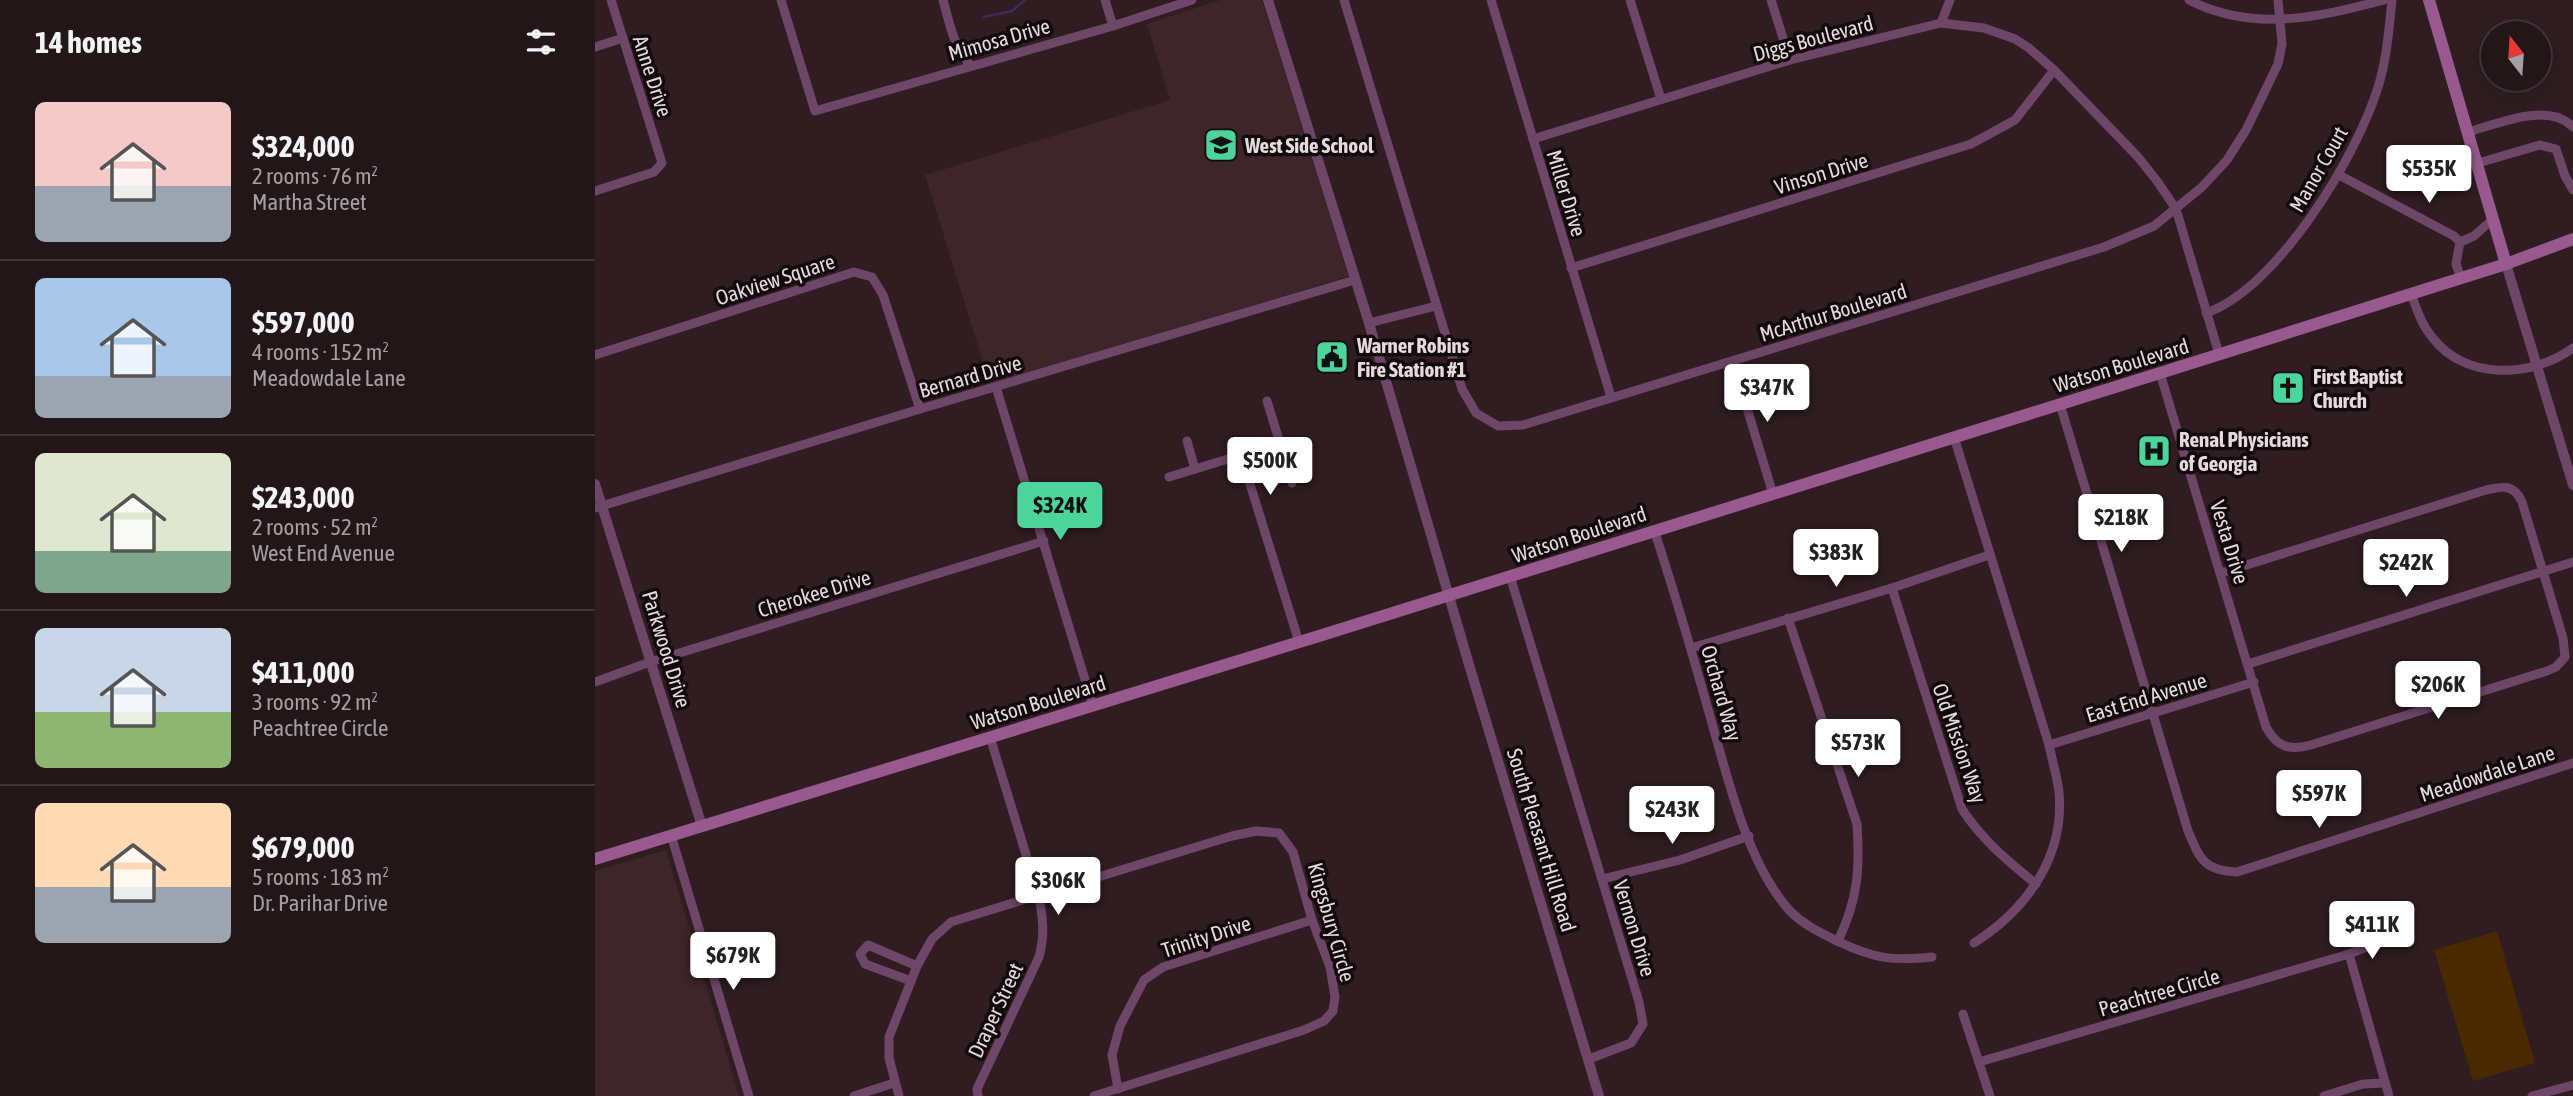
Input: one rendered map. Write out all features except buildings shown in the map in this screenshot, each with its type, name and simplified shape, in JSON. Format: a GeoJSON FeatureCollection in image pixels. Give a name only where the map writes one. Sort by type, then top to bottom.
{"type":"FeatureCollection","features":[{"type":"Feature","properties":{"kind":"main road"},"geometry":{"type":"LineString","coordinates":[[2429,0],[2506,264]]}},
{"type":"Feature","properties":{"kind":"main road","name":"Watson Boulevard"},"geometry":{"type":"LineString","coordinates":[[595,859],[2160,373],[2506,264],[2573,239]]}},
{"type":"Feature","properties":{"kind":"street","name":"Anne Drive"},"geometry":{"type":"LineString","coordinates":[[595,191],[654,172],[662,163],[611,0]]}},
{"type":"Feature","properties":{"kind":"street","name":"Mimosa Drive"},"geometry":{"type":"LineString","coordinates":[[781,0],[815,111],[1113,26],[1192,0]]}},
{"type":"Feature","properties":{"kind":"street"},"geometry":{"type":"LineString","coordinates":[[943,0],[952,37],[970,65]]}},
{"type":"Feature","properties":{"kind":"street"},"geometry":{"type":"LineString","coordinates":[[1105,0],[1113,26]]}},
{"type":"Feature","properties":{"kind":"street","name":"South Pleasant Hill Road"},"geometry":{"type":"LineString","coordinates":[[1268,0],[1369,323],[1599,1096]]}},
{"type":"Feature","properties":{"kind":"street","name":"McArthur Boulevard"},"geometry":{"type":"LineString","coordinates":[[1344,0],[1462,389],[1476,413],[1498,426],[1523,425],[1733,362],[2105,247],[2154,226],[2202,187],[2227,159],[2246,131],[2278,64],[2282,44],[2277,0]]}},
{"type":"Feature","properties":{"kind":"street","name":"Miller Drive"},"geometry":{"type":"LineString","coordinates":[[1491,0],[1611,397]]}},
{"type":"Feature","properties":{"kind":"street"},"geometry":{"type":"LineString","coordinates":[[1630,0],[1661,99]]}},
{"type":"Feature","properties":{"kind":"street"},"geometry":{"type":"LineString","coordinates":[[1771,0],[1790,60]]}},
{"type":"Feature","properties":{"kind":"street"},"geometry":{"type":"LineString","coordinates":[[1941,23],[1950,0]]}},
{"type":"Feature","properties":{"kind":"street"},"geometry":{"type":"LineString","coordinates":[[2189,0],[2220,13],[2250,20],[2305,18],[2384,0]]}},
{"type":"Feature","properties":{"kind":"street","name":"Manor Court"},"geometry":{"type":"LineString","coordinates":[[2206,313],[2221,308],[2271,265],[2307,225],[2339,175],[2379,86],[2386,54],[2392,0]]}},
{"type":"Feature","properties":{"kind":"street","name":"Diggs Boulevard"},"geometry":{"type":"LineString","coordinates":[[1533,139],[1790,60],[1941,23],[1984,28],[2015,39],[2054,70],[2138,157],[2176,209],[2219,354]]}},
{"type":"Feature","properties":{"kind":"street"},"geometry":{"type":"LineString","coordinates":[[595,47],[623,38]]}},
{"type":"Feature","properties":{"kind":"street","name":"Vinson Drive"},"geometry":{"type":"LineString","coordinates":[[1571,268],[1971,144],[2015,120],[2054,70]]}},
{"type":"Feature","properties":{"kind":"street"},"geometry":{"type":"LineString","coordinates":[[2468,132],[2523,117],[2550,115],[2566,120],[2573,127]]}},
{"type":"Feature","properties":{"kind":"street"},"geometry":{"type":"LineString","coordinates":[[2478,163],[2540,145],[2556,149],[2573,190]]}},
{"type":"Feature","properties":{"kind":"street"},"geometry":{"type":"LineString","coordinates":[[2339,175],[2445,231],[2460,242]]}},
{"type":"Feature","properties":{"kind":"street"},"geometry":{"type":"LineString","coordinates":[[2460,242],[2474,236],[2493,219]]}},
{"type":"Feature","properties":{"kind":"street"},"geometry":{"type":"LineString","coordinates":[[2460,242],[2456,264],[2461,278]]}},
{"type":"Feature","properties":{"kind":"street"},"geometry":{"type":"LineString","coordinates":[[2506,264],[2573,485]]}},
{"type":"Feature","properties":{"kind":"street","name":"Oakview Square"},"geometry":{"type":"LineString","coordinates":[[595,355],[855,272],[872,277],[883,295],[920,409]]}},
{"type":"Feature","properties":{"kind":"street","name":"Bernard Drive"},"geometry":{"type":"LineString","coordinates":[[598,507],[1355,280]]}},
{"type":"Feature","properties":{"kind":"street"},"geometry":{"type":"LineString","coordinates":[[2411,294],[2422,323],[2433,339],[2449,354],[2469,364],[2497,371],[2521,370],[2537,366],[2573,348]]}},
{"type":"Feature","properties":{"kind":"street"},"geometry":{"type":"LineString","coordinates":[[1369,323],[1436,306]]}},
{"type":"Feature","properties":{"kind":"street"},"geometry":{"type":"LineString","coordinates":[[1733,362],[1773,494]]}},
{"type":"Feature","properties":{"kind":"street","name":"Vesta Drive"},"geometry":{"type":"LineString","coordinates":[[2160,373],[2266,727],[2277,743],[2298,749],[2547,671],[2562,663],[2566,650],[2522,502],[2513,488],[2507,486],[2486,490],[2221,573]]}},
{"type":"Feature","properties":{"kind":"street"},"geometry":{"type":"LineString","coordinates":[[996,387],[1093,706]]}},
{"type":"Feature","properties":{"kind":"street"},"geometry":{"type":"LineString","coordinates":[[1267,401],[1292,483]]}},
{"type":"Feature","properties":{"kind":"street","name":"Meadowdale Lane"},"geometry":{"type":"LineString","coordinates":[[2060,404],[2188,831],[2199,856],[2207,865],[2218,871],[2237,872],[2573,763]]}},
{"type":"Feature","properties":{"kind":"street"},"geometry":{"type":"LineString","coordinates":[[1954,437],[2049,745],[2059,793],[2059,813],[2052,852],[2036,884],[2011,916],[1974,943]]}},
{"type":"Feature","properties":{"kind":"street"},"geometry":{"type":"LineString","coordinates":[[1187,442],[1195,469]]}},
{"type":"Feature","properties":{"kind":"street"},"geometry":{"type":"LineString","coordinates":[[1169,477],[1280,443]]}},
{"type":"Feature","properties":{"kind":"street"},"geometry":{"type":"LineString","coordinates":[[1241,455],[1299,642]]}},
{"type":"Feature","properties":{"kind":"street","name":"Parkwood Drive"},"geometry":{"type":"LineString","coordinates":[[595,484],[598,507],[702,826]]}},
{"type":"Feature","properties":{"kind":"street","name":"Orchard Way"},"geometry":{"type":"LineString","coordinates":[[1654,530],[1732,793],[1766,876],[1791,911],[1807,926],[1857,951],[1874,957],[1932,957]]}},
{"type":"Feature","properties":{"kind":"street","name":"Cherokee Drive"},"geometry":{"type":"LineString","coordinates":[[595,682],[650,662],[1044,541]]}},
{"type":"Feature","properties":{"kind":"street"},"geometry":{"type":"LineString","coordinates":[[1691,648],[1892,588],[1989,555]]}},
{"type":"Feature","properties":{"kind":"street"},"geometry":{"type":"LineString","coordinates":[[2248,664],[2573,562]]}},
{"type":"Feature","properties":{"kind":"street","name":"Vernon Drive"},"geometry":{"type":"LineString","coordinates":[[1510,576],[1639,1002],[1643,1024],[1631,1043],[1589,1059]]}},
{"type":"Feature","properties":{"kind":"street","name":"Old Mission Way"},"geometry":{"type":"LineString","coordinates":[[1892,588],[1962,810],[1973,827],[1995,850],[2036,884]]}},
{"type":"Feature","properties":{"kind":"street"},"geometry":{"type":"LineString","coordinates":[[1788,618],[1857,824],[1857,882],[1851,912],[1838,941]]}},
{"type":"Feature","properties":{"kind":"street","name":"East End Avenue"},"geometry":{"type":"LineString","coordinates":[[2049,745],[2253,682]]}},
{"type":"Feature","properties":{"kind":"street","name":"Draper Street"},"geometry":{"type":"LineString","coordinates":[[978,1096],[977,1089],[1039,957],[1044,931],[1039,897],[990,737]]}},
{"type":"Feature","properties":{"kind":"street","name":"Kingsbury Circle"},"geometry":{"type":"LineString","coordinates":[[899,1096],[889,1058],[889,1037],[917,966],[932,939],[951,922],[1232,836],[1256,831],[1279,833],[1293,852],[1312,920],[1329,967],[1335,996],[1333,1011],[1324,1021],[1304,1030],[1094,1096]]}},
{"type":"Feature","properties":{"kind":"street"},"geometry":{"type":"LineString","coordinates":[[671,835],[749,1096]]}},
{"type":"Feature","properties":{"kind":"street"},"geometry":{"type":"LineString","coordinates":[[1602,879],[1679,860],[1749,836]]}},
{"type":"Feature","properties":{"kind":"street","name":"Trinity Drive"},"geometry":{"type":"LineString","coordinates":[[1118,1089],[1112,1055],[1120,1026],[1144,980],[1163,967],[1312,920]]}},
{"type":"Feature","properties":{"kind":"street","name":"Peachtree Circle"},"geometry":{"type":"LineString","coordinates":[[1979,1062],[2349,954],[2384,940]]}},
{"type":"Feature","properties":{"kind":"street"},"geometry":{"type":"LineString","coordinates":[[911,981],[865,964],[860,954],[868,944],[917,966]]}},
{"type":"Feature","properties":{"kind":"street"},"geometry":{"type":"LineString","coordinates":[[2349,954],[2383,1083],[2389,1096]]}},
{"type":"Feature","properties":{"kind":"street"},"geometry":{"type":"LineString","coordinates":[[1963,1014],[1990,1096]]}},
{"type":"Feature","properties":{"kind":"street"},"geometry":{"type":"LineString","coordinates":[[854,1096],[894,1083]]}},
{"type":"Feature","properties":{"kind":"street"},"geometry":{"type":"LineString","coordinates":[[2324,1096],[2363,1084],[2383,1083]]}},
{"type":"Feature","properties":{"kind":"street"},"geometry":{"type":"LineString","coordinates":[[2532,1096],[2573,1085]]}},
{"type":"Feature","properties":{"kind":"shaded area"},"geometry":{"type":"Polygon","coordinates":[[[1220,0],[1262,0],[1349,276],[990,385],[925,175],[1170,100],[1147,24],[1220,0]]]}},
{"type":"Feature","properties":{"kind":"shaded area"},"geometry":{"type":"Polygon","coordinates":[[[666,850],[739,1096],[595,1096],[595,871],[666,850]]]}},
{"type":"Feature","properties":{"kind":"shaded area"},"geometry":{"type":"Polygon","coordinates":[[[2497,931],[2535,1063],[2473,1081],[2434,950],[2497,931]]]}},
{"type":"Feature","properties":{"kind":"waterway"},"geometry":{"type":"LineString","coordinates":[[984,17],[1012,11],[1025,0]]}},
{"type":"Feature","properties":{"kind":"place","name":"West Side School"},"geometry":{"type":"Point","coordinates":[1221,145]}},
{"type":"Feature","properties":{"kind":"place","name":"Warner Robins Fire Station #1"},"geometry":{"type":"Point","coordinates":[1332,357]}},
{"type":"Feature","properties":{"kind":"place","name":"First Baptist Church"},"geometry":{"type":"Point","coordinates":[2288,388]}},
{"type":"Feature","properties":{"kind":"place","name":"Renal Physicians of Georgia"},"geometry":{"type":"Point","coordinates":[2154,451]}}]}
